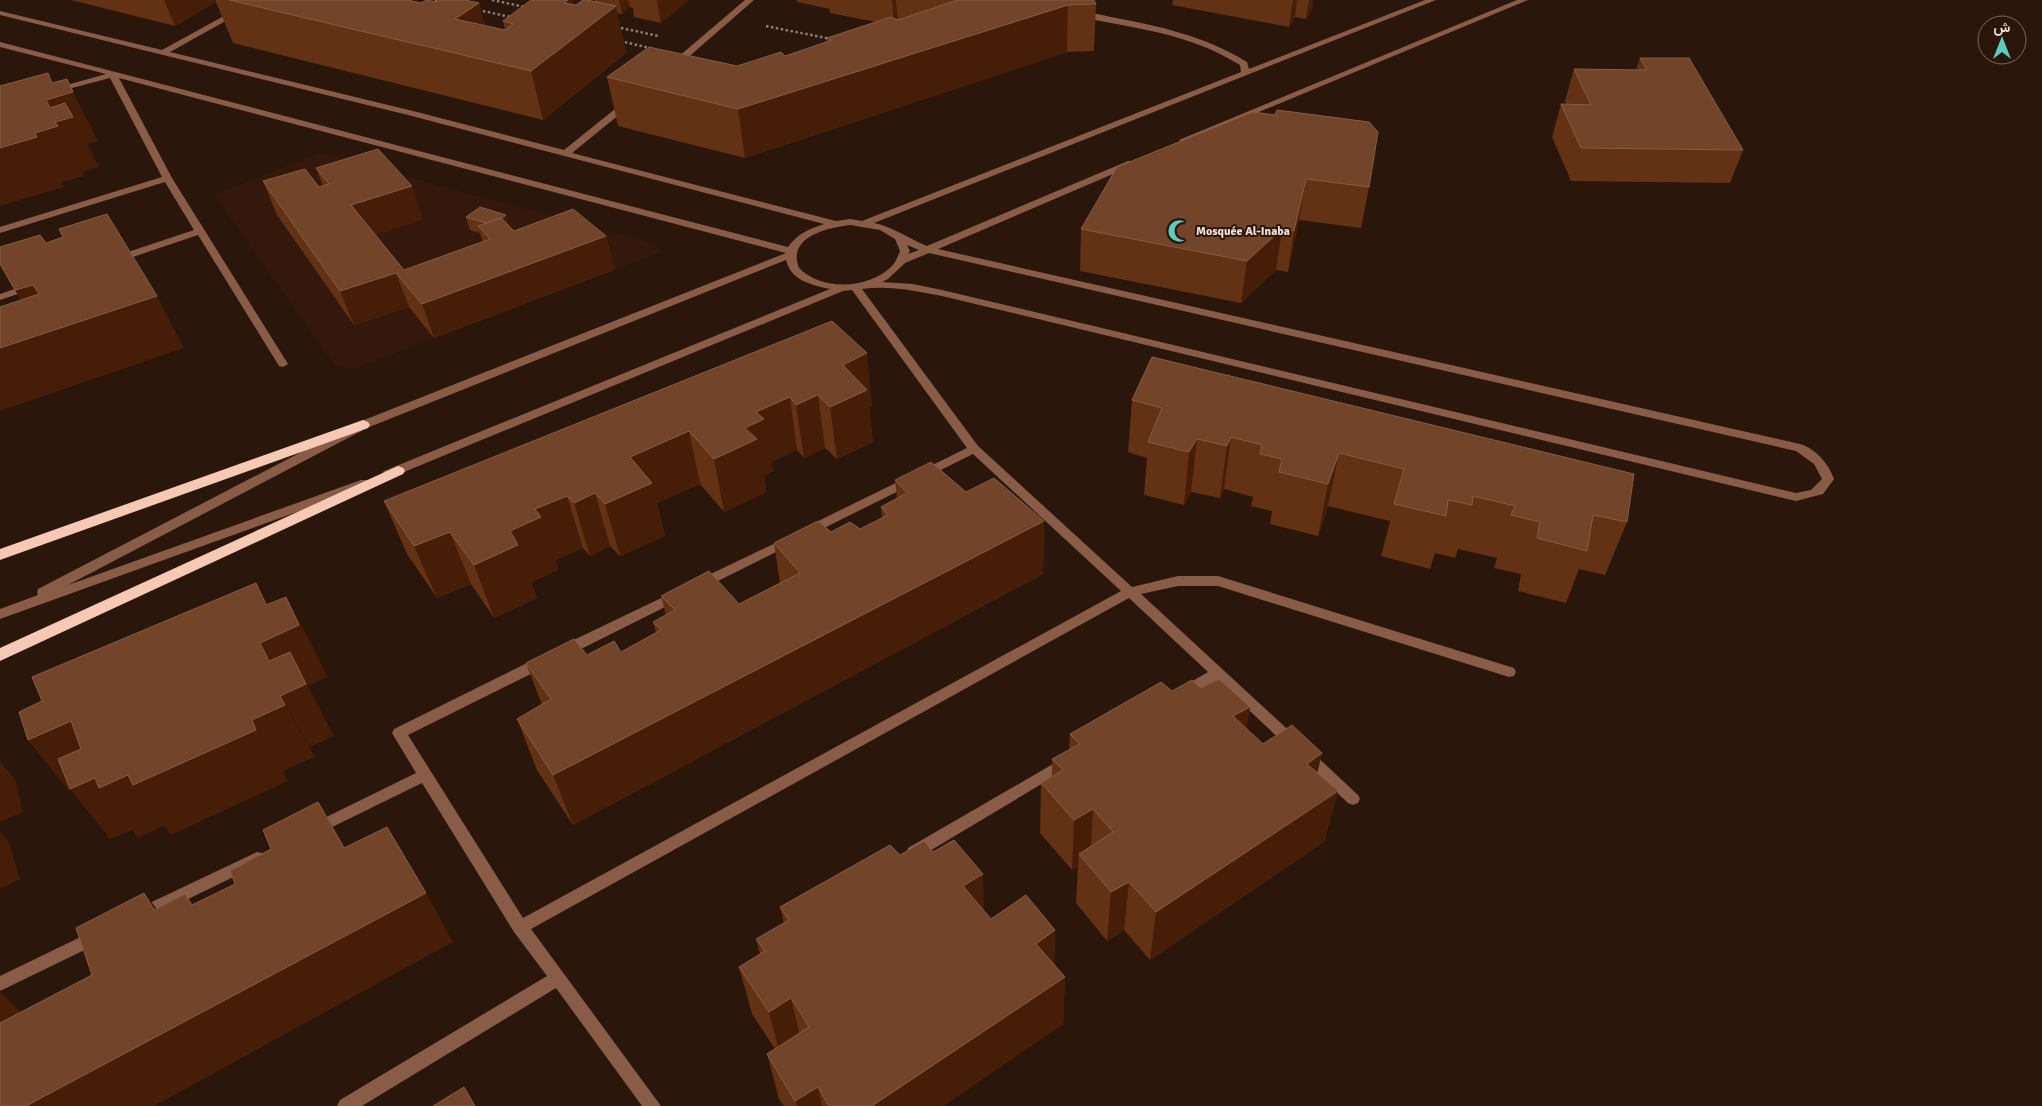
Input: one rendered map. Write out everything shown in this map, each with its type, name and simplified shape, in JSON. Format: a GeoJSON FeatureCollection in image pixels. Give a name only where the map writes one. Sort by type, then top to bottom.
{"type":"FeatureCollection","features":[{"type":"Feature","properties":{"kind":"highway"},"geometry":{"type":"LineString","coordinates":[[0,555],[362,425]]}},
{"type":"Feature","properties":{"kind":"highway"},"geometry":{"type":"LineString","coordinates":[[0,655],[398,471]]}},
{"type":"Feature","properties":{"kind":"street"},"geometry":{"type":"LineString","coordinates":[[164,52],[259,0]]}},
{"type":"Feature","properties":{"kind":"street"},"geometry":{"type":"LineString","coordinates":[[667,71],[750,0]]}},
{"type":"Feature","properties":{"kind":"street"},"geometry":{"type":"LineString","coordinates":[[865,223],[1432,0]]}},
{"type":"Feature","properties":{"kind":"street"},"geometry":{"type":"LineString","coordinates":[[1170,146],[1524,0]]}},
{"type":"Feature","properties":{"kind":"street"},"geometry":{"type":"LineString","coordinates":[[1071,12],[1196,38],[1228,52],[1244,64],[1245,74]]}},
{"type":"Feature","properties":{"kind":"street"},"geometry":{"type":"LineString","coordinates":[[0,13],[164,52],[566,153],[834,224],[865,223],[891,231],[900,238],[926,249],[1800,448],[1815,457],[1825,468],[1828,479],[1824,489],[1812,495],[1796,497],[942,293],[913,287],[870,284]]}},
{"type":"Feature","properties":{"kind":"street"},"geometry":{"type":"LineString","coordinates":[[0,44],[792,253]]}},
{"type":"Feature","properties":{"kind":"street"},"geometry":{"type":"LineString","coordinates":[[47,91],[113,75]]}},
{"type":"Feature","properties":{"kind":"street"},"geometry":{"type":"LineString","coordinates":[[113,75],[167,178],[283,364]]}},
{"type":"Feature","properties":{"kind":"street"},"geometry":{"type":"LineString","coordinates":[[566,153],[638,94]]}},
{"type":"Feature","properties":{"kind":"street"},"geometry":{"type":"LineString","coordinates":[[903,260],[1143,158]]}},
{"type":"Feature","properties":{"kind":"street"},"geometry":{"type":"LineString","coordinates":[[0,230],[167,178]]}},
{"type":"Feature","properties":{"kind":"street"},"geometry":{"type":"LineString","coordinates":[[834,224],[807,234],[797,242],[792,253],[793,267],[804,278],[820,285],[841,288],[855,287],[885,278],[896,270],[903,260],[905,249],[900,238]]}},
{"type":"Feature","properties":{"kind":"street"},"geometry":{"type":"LineString","coordinates":[[109,261],[200,232]]}},
{"type":"Feature","properties":{"kind":"street"},"geometry":{"type":"LineString","coordinates":[[0,614],[362,425],[792,253]]}},
{"type":"Feature","properties":{"kind":"street"},"geometry":{"type":"LineString","coordinates":[[0,297],[46,282]]}},
{"type":"Feature","properties":{"kind":"street"},"geometry":{"type":"LineString","coordinates":[[855,287],[974,449],[1353,798]]}},
{"type":"Feature","properties":{"kind":"street"},"geometry":{"type":"LineString","coordinates":[[0,614],[398,471],[841,288]]}},
{"type":"Feature","properties":{"kind":"street"},"geometry":{"type":"LineString","coordinates":[[652,1106],[520,926],[399,733],[974,449]]}},
{"type":"Feature","properties":{"kind":"street"},"geometry":{"type":"LineString","coordinates":[[520,926],[1130,592],[1178,581],[1218,581],[1508,672]]}},
{"type":"Feature","properties":{"kind":"street"},"geometry":{"type":"LineString","coordinates":[[1175,698],[1218,673]]}},
{"type":"Feature","properties":{"kind":"street"},"geometry":{"type":"LineString","coordinates":[[904,858],[1074,758]]}},
{"type":"Feature","properties":{"kind":"street"},"geometry":{"type":"LineString","coordinates":[[301,836],[425,775]]}},
{"type":"Feature","properties":{"kind":"street"},"geometry":{"type":"LineString","coordinates":[[124,923],[274,849]]}},
{"type":"Feature","properties":{"kind":"street"},"geometry":{"type":"LineString","coordinates":[[0,984],[106,931]]}},
{"type":"Feature","properties":{"kind":"street"},"geometry":{"type":"LineString","coordinates":[[346,1106],[558,978]]}},
{"type":"Feature","properties":{"kind":"path"},"geometry":{"type":"LineString","coordinates":[[435,0],[444,2]]}},
{"type":"Feature","properties":{"kind":"path"},"geometry":{"type":"LineString","coordinates":[[492,0],[531,8]]}},
{"type":"Feature","properties":{"kind":"path"},"geometry":{"type":"LineString","coordinates":[[473,9],[512,17]]}},
{"type":"Feature","properties":{"kind":"path"},"geometry":{"type":"LineString","coordinates":[[729,18],[839,41]]}},
{"type":"Feature","properties":{"kind":"path"},"geometry":{"type":"LineString","coordinates":[[609,25],[664,36]]}},
{"type":"Feature","properties":{"kind":"path"},"geometry":{"type":"LineString","coordinates":[[618,41],[685,56]]}},
{"type":"Feature","properties":{"kind":"shaded area"},"geometry":{"type":"Polygon","coordinates":[[[320,153],[651,243],[664,251],[354,369],[335,366],[214,195],[320,153]]]}},
{"type":"Feature","properties":{"kind":"building"},"geometry":{"type":"Polygon","coordinates":[[[229,0],[407,0],[421,3],[426,0],[437,2],[440,0],[465,0],[479,3],[455,19],[505,30],[513,24],[503,21],[531,0],[568,0],[564,3],[576,5],[583,0],[587,0],[616,6],[531,71],[229,0]]]}},
{"type":"Feature","properties":{"kind":"building"},"geometry":{"type":"Polygon","coordinates":[[[958,0],[1094,0],[1096,4],[1068,5],[738,109],[607,77],[649,47],[737,66],[781,52],[785,56],[832,40],[827,38],[891,17],[898,20],[958,0]]]}},
{"type":"Feature","properties":{"kind":"building"},"geometry":{"type":"Polygon","coordinates":[[[1640,58],[1689,58],[1743,150],[1581,148],[1561,104],[1591,105],[1574,69],[1647,70],[1640,58]]]}},
{"type":"Feature","properties":{"kind":"building"},"geometry":{"type":"Polygon","coordinates":[[[48,73],[52,83],[67,79],[73,92],[46,100],[50,108],[65,103],[73,117],[55,122],[58,126],[35,133],[37,137],[0,148],[0,86],[48,73]]]}},
{"type":"Feature","properties":{"kind":"building"},"geometry":{"type":"Polygon","coordinates":[[[1277,110],[1369,122],[1378,132],[1369,187],[1306,179],[1294,231],[1282,229],[1247,261],[1081,229],[1117,167],[1253,112],[1275,115],[1277,110]]]}},
{"type":"Feature","properties":{"kind":"building"},"geometry":{"type":"Polygon","coordinates":[[[378,149],[412,186],[351,205],[404,270],[490,239],[478,226],[501,218],[514,231],[573,209],[606,236],[422,304],[396,273],[340,291],[263,181],[305,169],[319,187],[329,184],[316,168],[378,149]]]}},
{"type":"Feature","properties":{"kind":"building"},"geometry":{"type":"Polygon","coordinates":[[[480,207],[506,215],[501,219],[486,223],[466,217],[480,207]]]}},
{"type":"Feature","properties":{"kind":"building"},"geometry":{"type":"Polygon","coordinates":[[[107,214],[157,296],[0,348],[0,307],[39,294],[33,285],[15,290],[0,264],[0,247],[40,235],[46,243],[63,237],[59,229],[107,214]]]}},
{"type":"Feature","properties":{"kind":"building"},"geometry":{"type":"Polygon","coordinates":[[[832,321],[867,353],[843,365],[867,390],[830,407],[818,395],[796,405],[790,397],[756,412],[764,419],[745,428],[757,439],[714,459],[689,431],[630,457],[652,483],[605,504],[595,493],[574,503],[567,496],[535,509],[541,517],[510,531],[518,545],[474,565],[450,532],[414,546],[384,501],[832,321]]]}},
{"type":"Feature","properties":{"kind":"building"},"geometry":{"type":"Polygon","coordinates":[[[1152,357],[1634,474],[1627,522],[1593,515],[1587,551],[1537,538],[1540,522],[1511,515],[1515,506],[1473,496],[1472,505],[1448,500],[1446,516],[1394,504],[1404,469],[1339,453],[1328,484],[1279,472],[1282,459],[1260,454],[1262,445],[1231,437],[1227,446],[1197,439],[1189,452],[1148,442],[1162,408],[1132,400],[1152,357]]]}},
{"type":"Feature","properties":{"kind":"building"},"geometry":{"type":"Polygon","coordinates":[[[931,462],[966,492],[994,478],[1044,521],[553,775],[517,719],[551,699],[526,663],[574,639],[587,655],[614,641],[621,652],[661,630],[653,622],[675,610],[661,596],[709,571],[739,604],[800,573],[774,543],[818,521],[831,532],[850,522],[860,529],[888,515],[881,507],[907,493],[895,480],[931,462]]]}},
{"type":"Feature","properties":{"kind":"building"},"geometry":{"type":"Polygon","coordinates":[[[256,583],[266,605],[286,597],[299,625],[260,643],[269,661],[290,652],[306,684],[280,696],[285,705],[252,720],[256,730],[133,785],[128,775],[99,788],[95,778],[70,789],[58,759],[81,749],[71,721],[28,740],[19,712],[42,701],[32,677],[256,583]]]}},
{"type":"Feature","properties":{"kind":"building"},"geometry":{"type":"Polygon","coordinates":[[[1219,679],[1250,707],[1233,716],[1263,744],[1292,725],[1322,753],[1307,764],[1338,791],[1156,912],[1129,882],[1111,892],[1079,854],[1113,832],[1093,809],[1074,820],[1041,783],[1063,770],[1052,759],[1080,744],[1070,734],[1161,682],[1172,691],[1192,680],[1201,688],[1219,679]]]}},
{"type":"Feature","properties":{"kind":"building"},"geometry":{"type":"Polygon","coordinates":[[[318,802],[344,848],[387,827],[426,893],[26,1106],[0,1106],[0,1023],[92,975],[76,928],[144,893],[154,910],[185,894],[192,905],[235,884],[230,871],[271,849],[263,830],[318,802]]]}},
{"type":"Feature","properties":{"kind":"building"},"geometry":{"type":"Polygon","coordinates":[[[954,840],[983,874],[963,886],[991,919],[1026,895],[1055,930],[1036,944],[1065,977],[872,1106],[829,1106],[818,1087],[795,1101],[767,1054],[809,1027],[791,998],[769,1012],[739,967],[765,951],[756,939],[789,920],[780,907],[890,845],[900,855],[924,841],[933,852],[954,840]]]}},
{"type":"Feature","properties":{"kind":"building"},"geometry":{"type":"Polygon","coordinates":[[[464,1087],[475,1106],[433,1106],[464,1087]]]}},
{"type":"Feature","properties":{"kind":"place","name":"Mosquée Al-Inaba"},"geometry":{"type":"Point","coordinates":[1179,231]}}]}
